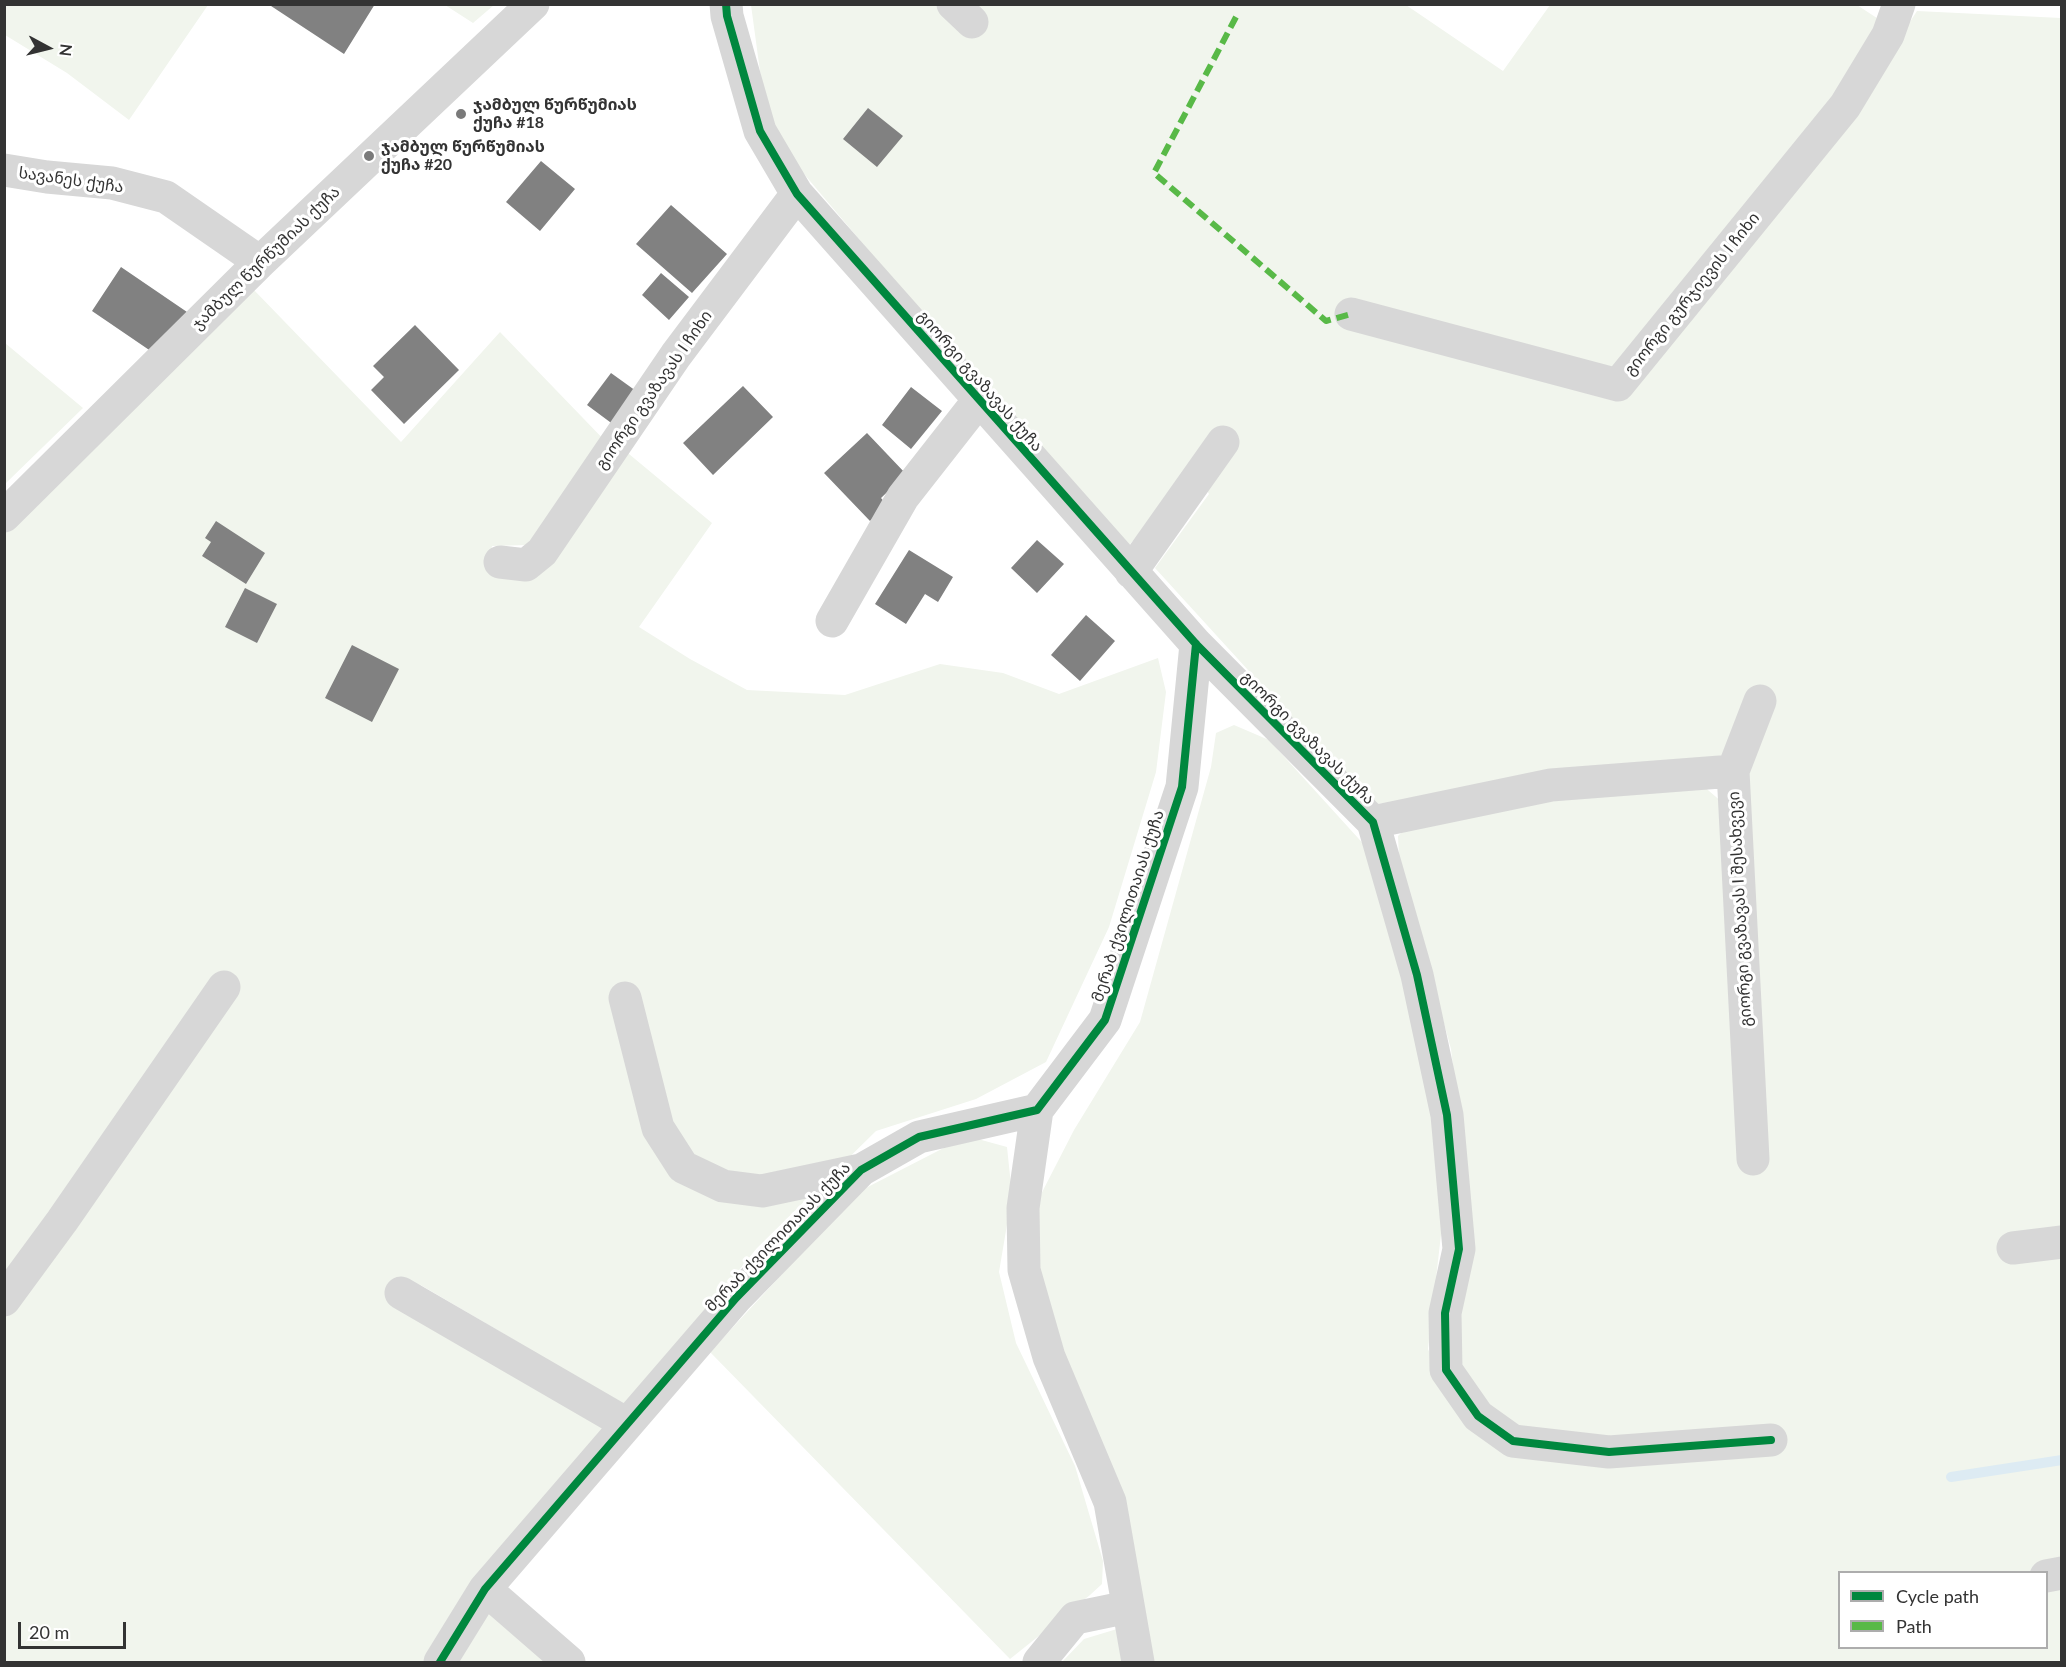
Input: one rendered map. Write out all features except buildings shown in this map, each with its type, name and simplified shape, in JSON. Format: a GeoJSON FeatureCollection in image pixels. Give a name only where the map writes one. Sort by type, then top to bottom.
{"type":"FeatureCollection","features":[{"type":"Feature","properties":{"kind":"street","name":"ჯამბულ წურწუმიას ქუჩა"},"geometry":{"type":"LineString","coordinates":[[4,516],[260,262],[533,4]]}},
{"type":"Feature","properties":{"kind":"street","name":"გიორგი გვაზავას ქუჩა"},"geometry":{"type":"LineString","coordinates":[[726,4],[727,16],[760,132],[797,194],[1196,644],[1373,822],[1417,975],[1447,1115],[1459,1249],[1446,1312],[1446,1370],[1478,1416],[1513,1441],[1609,1452],[1771,1440]]}},
{"type":"Feature","properties":{"kind":"street","name":"გიორგი გურჯიევის I ჩიხი"},"geometry":{"type":"LineString","coordinates":[[1351,314],[1618,385],[1845,106],[1888,35],[1899,4]]}},
{"type":"Feature","properties":{"kind":"street","name":"სავანეს ქუჩა"},"geometry":{"type":"LineString","coordinates":[[4,170],[47,177],[112,183],[166,197],[260,262]]}},
{"type":"Feature","properties":{"kind":"street","name":"გიორგი გვაზავას I ჩიხი"},"geometry":{"type":"LineString","coordinates":[[500,562],[526,565],[542,552],[676,355],[797,194]]}},
{"type":"Feature","properties":{"kind":"street"},"geometry":{"type":"LineString","coordinates":[[831,621],[903,497],[979,400]]}},
{"type":"Feature","properties":{"kind":"street"},"geometry":{"type":"LineString","coordinates":[[1131,572],[1223,442]]}},
{"type":"Feature","properties":{"kind":"street","name":"მერაბ ქვილითაიას ქუჩა"},"geometry":{"type":"LineString","coordinates":[[440,1662],[485,1589],[736,1298],[861,1170],[919,1137],[1036,1110],[1105,1020],[1182,788],[1196,644]]}},
{"type":"Feature","properties":{"kind":"street"},"geometry":{"type":"LineString","coordinates":[[1733,771],[1760,701]]}},
{"type":"Feature","properties":{"kind":"street","name":"გიორგი გვაზავას I შესახვევი"},"geometry":{"type":"LineString","coordinates":[[1373,822],[1551,784],[1733,771],[1752,1159]]}},
{"type":"Feature","properties":{"kind":"street"},"geometry":{"type":"LineString","coordinates":[[4,1300],[224,987]]}},
{"type":"Feature","properties":{"kind":"street"},"geometry":{"type":"LineString","coordinates":[[625,998],[658,1128],[683,1167],[723,1186],[762,1191],[861,1170]]}},
{"type":"Feature","properties":{"kind":"street"},"geometry":{"type":"LineString","coordinates":[[1036,1110],[1023,1208],[1024,1270],[1049,1357],[1110,1502],[1138,1662]]}},
{"type":"Feature","properties":{"kind":"street"},"geometry":{"type":"LineString","coordinates":[[2013,1248],[2061,1242]]}},
{"type":"Feature","properties":{"kind":"street"},"geometry":{"type":"LineString","coordinates":[[401,1293],[627,1424]]}},
{"type":"Feature","properties":{"kind":"street"},"geometry":{"type":"LineString","coordinates":[[485,1589],[569,1662]]}},
{"type":"Feature","properties":{"kind":"street"},"geometry":{"type":"LineString","coordinates":[[1039,1662],[1076,1618],[1128,1606]]}},
{"type":"Feature","properties":{"kind":"shaded area"},"geometry":{"type":"Polygon","coordinates":[[[4,5],[208,5],[129,120],[67,73],[5,35],[4,5]]]}},
{"type":"Feature","properties":{"kind":"shaded area"},"geometry":{"type":"Polygon","coordinates":[[[445,5],[494,5],[473,23],[445,5]]]}},
{"type":"Feature","properties":{"kind":"shaded area"},"geometry":{"type":"Polygon","coordinates":[[[751,5],[1406,5],[1503,71],[1550,5],[1857,5],[1886,24],[1619,398],[1878,71],[1917,11],[2061,18],[2061,1662],[1151,1662],[1081,1400],[1042,1290],[1032,1243],[1037,1202],[1074,1130],[1140,1022],[1211,767],[1216,733],[1234,725],[1269,740],[1368,849],[1420,1031],[1444,1208],[1428,1349],[1446,1392],[1458,1364],[1458,1313],[1471,1220],[1451,1049],[1399,857],[1398,836],[1414,820],[1529,798],[1701,784],[1723,803],[1745,777],[1763,738],[1737,728],[1725,764],[1482,789],[1371,805],[1155,568],[1209,494],[1195,471],[1123,552],[799,168],[765,108],[751,5]]]}},
{"type":"Feature","properties":{"kind":"shaded area"},"geometry":{"type":"Polygon","coordinates":[[[253,289],[401,442],[500,332],[610,446],[527,545],[492,546],[489,568],[519,576],[623,449],[712,523],[639,627],[690,659],[747,690],[845,695],[940,664],[1003,673],[1059,694],[1158,658],[1166,692],[1156,772],[1109,927],[1046,1062],[976,1099],[876,1131],[757,1248],[628,1407],[419,1284],[604,1427],[472,1580],[423,1662],[5,1662],[4,1318],[16,1303],[4,1292],[4,534],[253,289]]]}},
{"type":"Feature","properties":{"kind":"shaded area"},"geometry":{"type":"Polygon","coordinates":[[[5,343],[83,408],[5,484],[5,343]]]}},
{"type":"Feature","properties":{"kind":"shaded area"},"geometry":{"type":"Polygon","coordinates":[[[967,1136],[1007,1147],[1012,1195],[999,1272],[1016,1343],[1075,1466],[1103,1561],[1102,1584],[1010,1659],[710,1352],[858,1192],[967,1136]]]}},
{"type":"Feature","properties":{"kind":"shaded area"},"geometry":{"type":"Polygon","coordinates":[[[489,1608],[552,1662],[455,1662],[489,1608]]]}},
{"type":"Feature","properties":{"kind":"shaded area"},"geometry":{"type":"Polygon","coordinates":[[[1117,1629],[1123,1662],[1062,1662],[1084,1639],[1117,1629]]]}},
{"type":"Feature","properties":{"kind":"waterway"},"geometry":{"type":"LineString","coordinates":[[1951,1477],[2062,1460]]}},
{"type":"Feature","properties":{"kind":"marked path"},"geometry":{"type":"LineString","coordinates":[[1236,17],[1154,173],[1326,321],[1351,314]]}},
{"type":"Feature","properties":{"kind":"cycle path"},"geometry":{"type":"LineString","coordinates":[[726,4],[727,16],[760,131],[797,194],[1196,644],[1373,822],[1417,975],[1447,1115],[1459,1249],[1445,1313],[1446,1370],[1478,1416],[1513,1441],[1609,1452],[1771,1440]]}},
{"type":"Feature","properties":{"kind":"cycle path"},"geometry":{"type":"LineString","coordinates":[[440,1662],[485,1589],[736,1298],[861,1170],[919,1137],[1037,1110],[1105,1020],[1182,787],[1196,644]]}},
{"type":"Feature","properties":{"kind":"place","name":"ჯამბულ წურწუმიას ქუჩა #18"},"geometry":{"type":"Point","coordinates":[461,114]}},
{"type":"Feature","properties":{"kind":"place","name":"ჯამბულ წურწუმიას ქუჩა #20"},"geometry":{"type":"Point","coordinates":[369,156]}}]}
